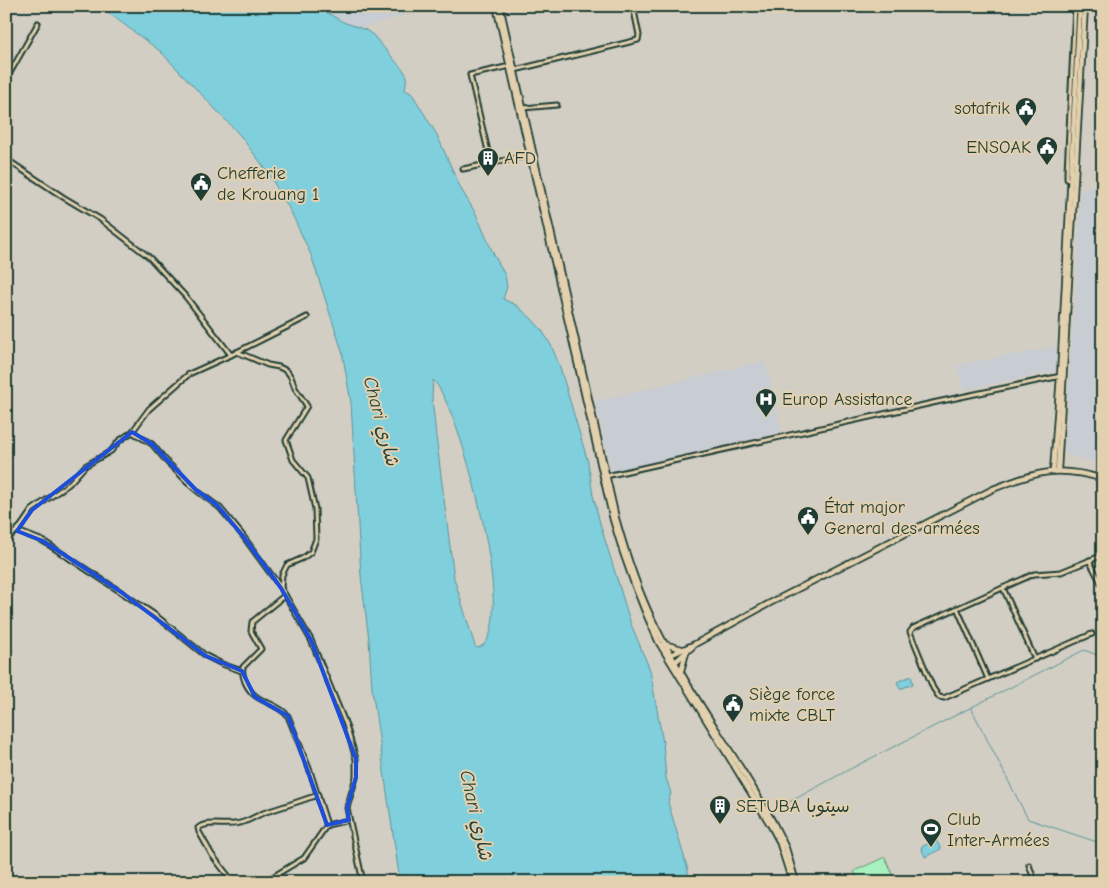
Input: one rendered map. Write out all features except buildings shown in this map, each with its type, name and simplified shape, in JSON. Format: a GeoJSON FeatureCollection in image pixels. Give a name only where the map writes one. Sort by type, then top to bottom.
{"type":"FeatureCollection","features":[{"type":"Feature","properties":{"kind":"main road"},"geometry":{"type":"LineString","coordinates":[[496,6],[523,108],[532,155]]}},
{"type":"Feature","properties":{"kind":"main road"},"geometry":{"type":"LineString","coordinates":[[500,6],[512,68],[605,476],[634,576],[669,656]]}},
{"type":"Feature","properties":{"kind":"main road"},"geometry":{"type":"LineString","coordinates":[[1056,471],[1080,6]]}},
{"type":"Feature","properties":{"kind":"main road"},"geometry":{"type":"LineString","coordinates":[[1072,182],[1085,6]]}},
{"type":"Feature","properties":{"kind":"main road"},"geometry":{"type":"LineString","coordinates":[[1046,472],[1056,463]]}},
{"type":"Feature","properties":{"kind":"main road"},"geometry":{"type":"LineString","coordinates":[[1056,463],[1066,472]]}},
{"type":"Feature","properties":{"kind":"main road"},"geometry":{"type":"LineString","coordinates":[[673,664],[685,651],[695,644],[770,603],[972,499],[1014,480],[1056,471],[1103,479]]}},
{"type":"Feature","properties":{"kind":"main road"},"geometry":{"type":"LineString","coordinates":[[605,476],[613,520],[626,565],[646,616],[771,826],[779,841],[792,882]]}},
{"type":"Feature","properties":{"kind":"main road"},"geometry":{"type":"LineString","coordinates":[[664,644],[685,651]]}},
{"type":"Feature","properties":{"kind":"main road"},"geometry":{"type":"LineString","coordinates":[[669,656],[685,651]]}},
{"type":"Feature","properties":{"kind":"main road"},"geometry":{"type":"LineString","coordinates":[[680,671],[685,651]]}},
{"type":"Feature","properties":{"kind":"main road"},"geometry":{"type":"LineString","coordinates":[[673,664],[680,671],[774,824],[786,848],[796,882]]}},
{"type":"Feature","properties":{"kind":"street"},"geometry":{"type":"LineString","coordinates":[[491,164],[470,76],[638,40],[639,35],[634,6]]}},
{"type":"Feature","properties":{"kind":"street"},"geometry":{"type":"LineString","coordinates":[[1072,182],[1067,179],[1067,172],[1075,6]]}},
{"type":"Feature","properties":{"kind":"street"},"geometry":{"type":"LineString","coordinates":[[6,80],[38,23]]}},
{"type":"Feature","properties":{"kind":"street"},"geometry":{"type":"LineString","coordinates":[[523,108],[557,105]]}},
{"type":"Feature","properties":{"kind":"street"},"geometry":{"type":"LineString","coordinates":[[463,169],[532,155]]}},
{"type":"Feature","properties":{"kind":"street"},"geometry":{"type":"LineString","coordinates":[[6,159],[100,219],[149,257],[186,297],[222,341],[230,355]]}},
{"type":"Feature","properties":{"kind":"street"},"geometry":{"type":"LineString","coordinates":[[6,541],[32,510],[69,484],[85,466],[106,455],[119,441],[132,432],[149,409],[189,374],[307,317]]}},
{"type":"Feature","properties":{"kind":"street"},"geometry":{"type":"LineString","coordinates":[[236,352],[268,366],[279,367],[287,371],[292,377],[295,388],[306,406],[286,440],[293,460],[308,478],[315,509],[316,539],[311,552],[287,565],[282,575],[281,588]]}},
{"type":"Feature","properties":{"kind":"street"},"geometry":{"type":"LineString","coordinates":[[605,476],[890,412],[1062,376]]}},
{"type":"Feature","properties":{"kind":"street"},"geometry":{"type":"LineString","coordinates":[[132,432],[152,444],[168,463],[196,490],[217,505],[243,536],[281,588],[318,654],[352,741],[356,759],[357,773],[347,808],[362,882]]}},
{"type":"Feature","properties":{"kind":"street"},"geometry":{"type":"LineString","coordinates":[[17,530],[43,541],[121,592],[155,615],[206,656],[242,671]]}},
{"type":"Feature","properties":{"kind":"street"},"geometry":{"type":"LineString","coordinates":[[1092,634],[944,698],[939,698],[910,632],[913,628],[1034,574],[1060,572],[1103,555]]}},
{"type":"Feature","properties":{"kind":"street"},"geometry":{"type":"LineString","coordinates":[[1089,560],[1103,587]]}},
{"type":"Feature","properties":{"kind":"street"},"geometry":{"type":"LineString","coordinates":[[1003,588],[1035,659]]}},
{"type":"Feature","properties":{"kind":"street"},"geometry":{"type":"LineString","coordinates":[[285,595],[252,622],[251,631],[261,649],[249,660],[242,671],[247,687],[255,697],[281,710],[288,716],[310,771],[327,826]]}},
{"type":"Feature","properties":{"kind":"street"},"geometry":{"type":"LineString","coordinates":[[957,608],[988,679]]}},
{"type":"Feature","properties":{"kind":"street"},"geometry":{"type":"LineString","coordinates":[[233,882],[212,855],[198,828],[209,824],[241,823],[264,813],[318,795]]}},
{"type":"Feature","properties":{"kind":"street"},"geometry":{"type":"LineString","coordinates":[[264,882],[304,858],[327,826],[349,820]]}},
{"type":"Feature","properties":{"kind":"street"},"geometry":{"type":"LineString","coordinates":[[1029,865],[1035,882]]}},
{"type":"Feature","properties":{"kind":"highlighted area"},"geometry":{"type":"Polygon","coordinates":[[[132,432],[152,444],[196,490],[217,505],[243,536],[281,588],[311,640],[356,759],[356,777],[347,808],[349,820],[327,825],[288,716],[255,697],[242,671],[206,656],[121,592],[43,541],[17,531],[32,510],[132,432]]]}},
{"type":"Feature","properties":{"kind":"shaded area"},"geometry":{"type":"Polygon","coordinates":[[[316,6],[446,6],[359,28],[343,22],[316,6]]]}},
{"type":"Feature","properties":{"kind":"shaded area"},"geometry":{"type":"Polygon","coordinates":[[[1103,184],[1103,465],[1064,453],[1080,229],[1080,189],[1103,184]]]}},
{"type":"Feature","properties":{"kind":"shaded area"},"geometry":{"type":"Polygon","coordinates":[[[1056,347],[1055,371],[963,390],[957,365],[1056,347]]]}},
{"type":"Feature","properties":{"kind":"shaded area"},"geometry":{"type":"Polygon","coordinates":[[[765,361],[782,432],[611,472],[596,401],[765,361]]]}},
{"type":"Feature","properties":{"kind":"green space"},"geometry":{"type":"Polygon","coordinates":[[[885,857],[893,876],[880,882],[859,882],[854,871],[885,857]]]}},
{"type":"Feature","properties":{"kind":"water","name":"Chari شاري"},"geometry":{"type":"Polygon","coordinates":[[[99,6],[316,6],[343,22],[366,30],[373,35],[404,71],[407,76],[405,90],[414,97],[437,135],[461,189],[476,214],[505,275],[507,287],[503,299],[516,305],[541,329],[551,345],[560,367],[588,462],[593,495],[601,527],[631,624],[650,670],[663,743],[666,778],[671,793],[668,802],[688,870],[688,882],[400,882],[372,689],[369,640],[361,576],[351,403],[342,351],[311,255],[290,210],[267,171],[239,134],[160,51],[99,6]],[[433,380],[432,397],[436,436],[454,578],[477,648],[489,635],[493,606],[490,566],[471,474],[458,431],[445,398],[433,380]]]}},
{"type":"Feature","properties":{"kind":"water"},"geometry":{"type":"Polygon","coordinates":[[[911,676],[913,684],[900,689],[897,682],[911,676]]]}},
{"type":"Feature","properties":{"kind":"water","name":"Club Inter-Armées"},"geometry":{"type":"Polygon","coordinates":[[[936,840],[941,849],[925,857],[921,847],[936,840]]]}},
{"type":"Feature","properties":{"kind":"waterway"},"geometry":{"type":"LineString","coordinates":[[773,811],[850,769],[1084,650],[1100,656]]}},
{"type":"Feature","properties":{"kind":"waterway"},"geometry":{"type":"LineString","coordinates":[[971,708],[1028,819],[1103,844]]}},
{"type":"Feature","properties":{"kind":"place","name":"sotafrik"},"geometry":{"type":"Point","coordinates":[1026,127]}},
{"type":"Feature","properties":{"kind":"place","name":"ENSOAK"},"geometry":{"type":"Point","coordinates":[1047,166]}},
{"type":"Feature","properties":{"kind":"place","name":"AFD"},"geometry":{"type":"Point","coordinates":[488,177]}},
{"type":"Feature","properties":{"kind":"place","name":"Chefferie de Krouang 1"},"geometry":{"type":"Point","coordinates":[201,202]}},
{"type":"Feature","properties":{"kind":"place","name":"Europ Assistance"},"geometry":{"type":"Point","coordinates":[766,418]}},
{"type":"Feature","properties":{"kind":"place","name":"État major General des armées"},"geometry":{"type":"Point","coordinates":[808,536]}},
{"type":"Feature","properties":{"kind":"place","name":"Siège force mixte CBLT"},"geometry":{"type":"Point","coordinates":[733,723]}},
{"type":"Feature","properties":{"kind":"place","name":"SETUBA سيتوبا"},"geometry":{"type":"Point","coordinates":[720,825]}},
{"type":"Feature","properties":{"kind":"place","name":"Club Inter-Armées"},"geometry":{"type":"Point","coordinates":[931,848]}}]}
